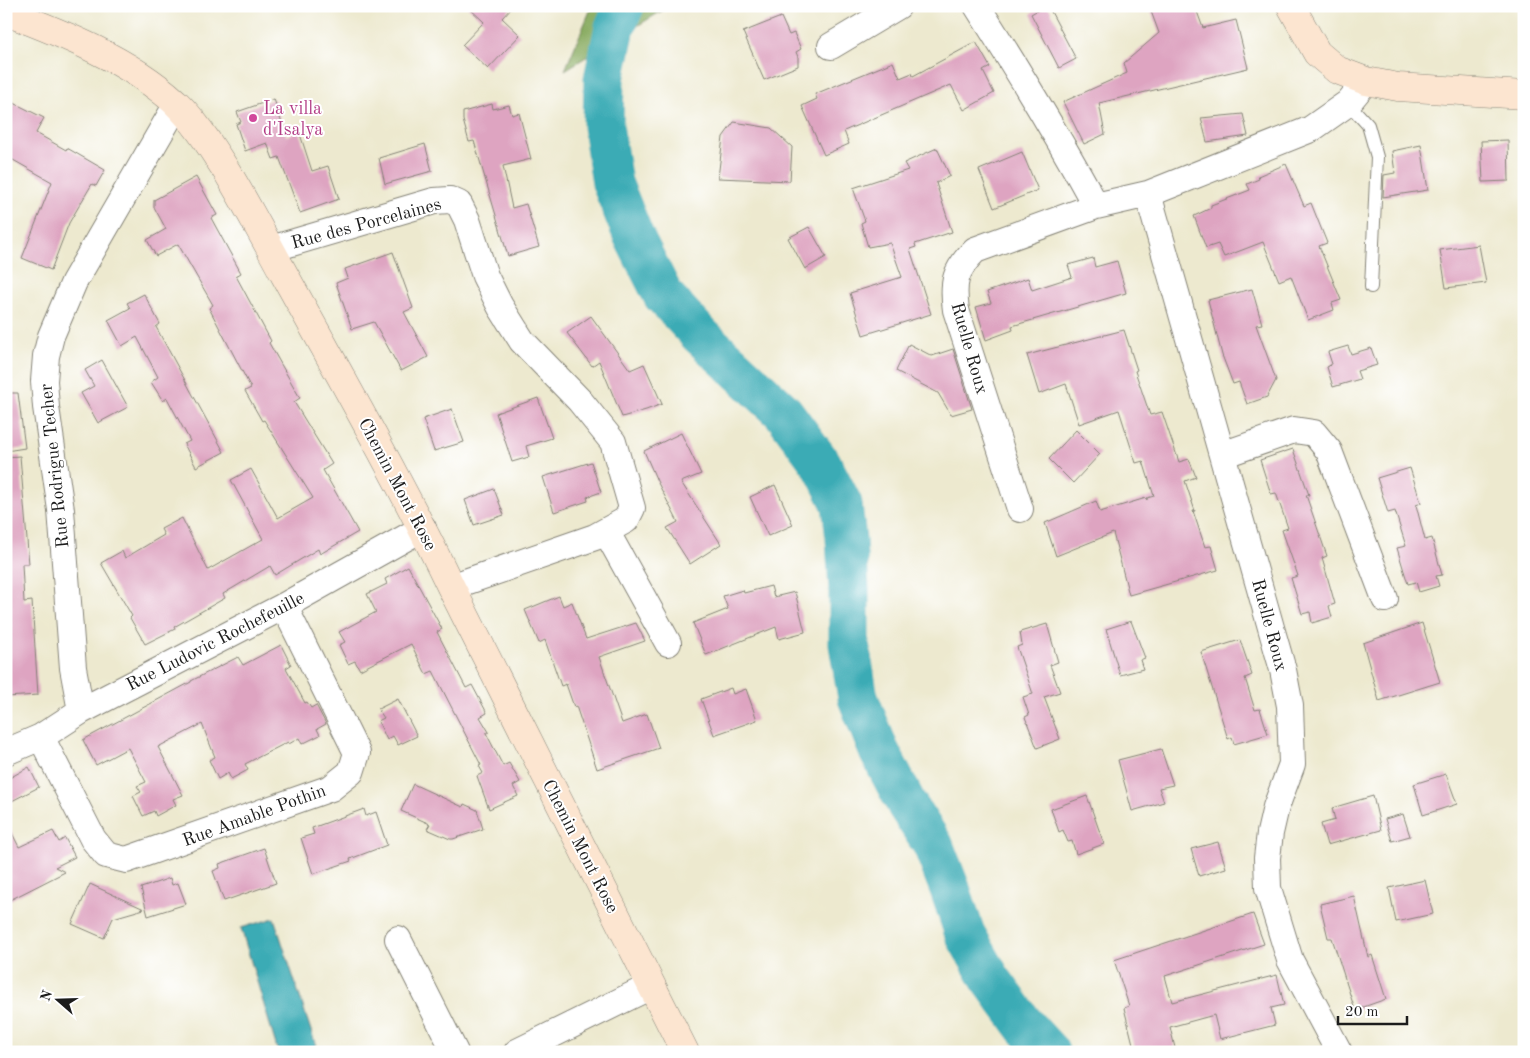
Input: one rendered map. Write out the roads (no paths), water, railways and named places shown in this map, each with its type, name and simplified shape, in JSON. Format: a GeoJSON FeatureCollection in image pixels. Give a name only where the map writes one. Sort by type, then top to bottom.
{"type":"FeatureCollection","features":[{"type":"Feature","properties":{"kind":"street"},"geometry":{"type":"LineString","coordinates":[[831,46],[898,6]]}},
{"type":"Feature","properties":{"kind":"street"},"geometry":{"type":"LineString","coordinates":[[977,6],[1023,79],[1096,206]]}},
{"type":"Feature","properties":{"kind":"street"},"geometry":{"type":"LineString","coordinates":[[1291,6],[1317,53],[1337,70],[1366,81],[1398,87],[1524,95]]}},
{"type":"Feature","properties":{"kind":"street","name":"Chemin Mont Rose"},"geometry":{"type":"LineString","coordinates":[[6,12],[36,23],[99,52],[152,82],[177,104],[208,140],[271,249],[423,528],[685,1052]]}},
{"type":"Feature","properties":{"kind":"street","name":"Ruelle Roux"},"geometry":{"type":"LineString","coordinates":[[1020,509],[956,310],[954,295],[956,277],[963,262],[976,250],[1096,206],[1148,194],[1311,129],[1348,103],[1366,81]]}},
{"type":"Feature","properties":{"kind":"street","name":"Rue Rodrigue Techer"},"geometry":{"type":"LineString","coordinates":[[81,711],[73,668],[61,510],[46,407],[44,380],[46,356],[51,336],[74,282],[177,104]]}},
{"type":"Feature","properties":{"kind":"street","name":"Ruelle Roux"},"geometry":{"type":"LineString","coordinates":[[1148,194],[1283,670],[1290,706],[1292,764],[1276,807],[1270,833],[1267,858],[1268,888],[1290,960],[1340,1052]]}},
{"type":"Feature","properties":{"kind":"street","name":"Rue des Porcelaines"},"geometry":{"type":"LineString","coordinates":[[271,249],[434,201],[450,200],[458,204],[467,220],[485,276],[500,306],[522,341],[580,401],[613,442],[632,508],[626,520],[595,537],[451,587]]}},
{"type":"Feature","properties":{"kind":"street"},"geometry":{"type":"LineString","coordinates":[[1222,455],[1294,430],[1314,433],[1329,451],[1385,599]]}},
{"type":"Feature","properties":{"kind":"street","name":"Rue Ludovic Rochefeuille"},"geometry":{"type":"LineString","coordinates":[[6,752],[41,737],[81,711],[284,606],[423,528]]}},
{"type":"Feature","properties":{"kind":"street"},"geometry":{"type":"LineString","coordinates":[[606,531],[668,643]]}},
{"type":"Feature","properties":{"kind":"street","name":"Rue Amable Pothin"},"geometry":{"type":"LineString","coordinates":[[41,737],[93,839],[106,855],[126,860],[332,788],[351,772],[357,753],[284,606]]}},
{"type":"Feature","properties":{"kind":"street"},"geometry":{"type":"LineString","coordinates":[[398,939],[455,1052]]}},
{"type":"Feature","properties":{"kind":"street"},"geometry":{"type":"LineString","coordinates":[[517,1052],[651,986]]}},
{"type":"Feature","properties":{"kind":"lane"},"geometry":{"type":"LineString","coordinates":[[1348,103],[1368,125],[1377,157],[1371,287]]}},
{"type":"Feature","properties":{"kind":"water"},"geometry":{"type":"Polygon","coordinates":[[[274,918],[318,1052],[278,1052],[241,928],[274,918]]]}},
{"type":"Feature","properties":{"kind":"waterway"},"geometry":{"type":"LineString","coordinates":[[624,6],[615,27],[604,79],[603,126],[612,183],[634,237],[663,295],[700,335],[783,412],[822,465],[842,504],[849,590],[849,644],[858,698],[879,751],[907,805],[933,845],[965,934],[990,978],[1026,1027],[1049,1052]]}},
{"type":"Feature","properties":{"kind":"place","name":"La villa d'Isalya"},"geometry":{"type":"Point","coordinates":[253,118]}}]}
